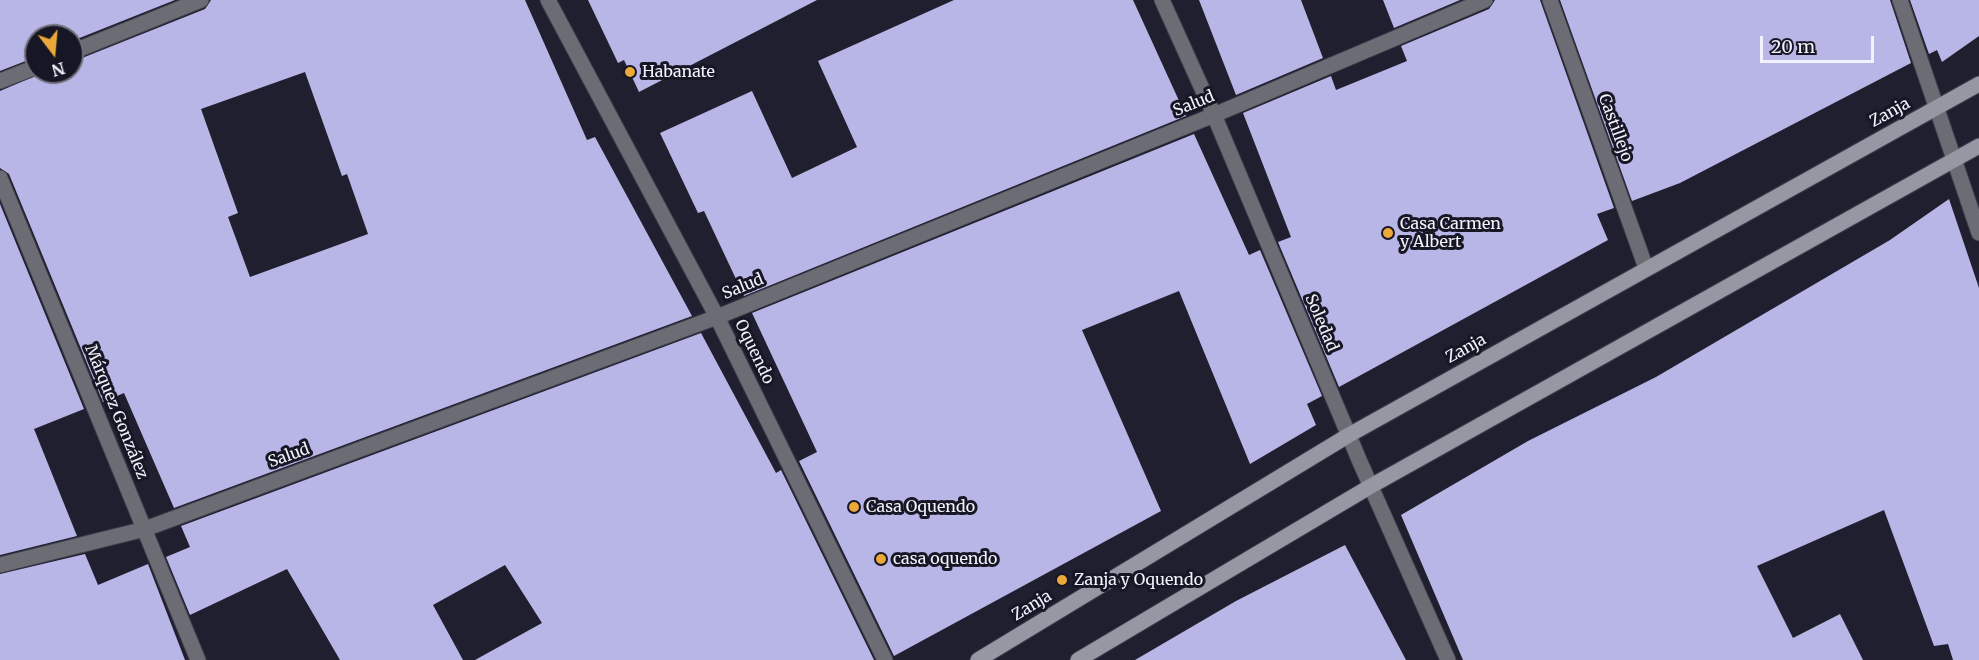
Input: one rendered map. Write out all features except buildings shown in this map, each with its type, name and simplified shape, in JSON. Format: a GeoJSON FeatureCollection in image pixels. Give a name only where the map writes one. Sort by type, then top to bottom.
{"type":"FeatureCollection","features":[{"type":"Feature","properties":{"kind":"main road","name":"Zanja"},"geometry":{"type":"LineString","coordinates":[[978,660],[1349,435],[1979,84]]}},
{"type":"Feature","properties":{"kind":"main road"},"geometry":{"type":"LineString","coordinates":[[1078,660],[1371,486],[1979,146]]}},
{"type":"Feature","properties":{"kind":"street"},"geometry":{"type":"LineString","coordinates":[[84,47],[201,0]]}},
{"type":"Feature","properties":{"kind":"street","name":"Oquendo"},"geometry":{"type":"LineString","coordinates":[[548,0],[717,317],[885,660]]}},
{"type":"Feature","properties":{"kind":"street","name":"Soledad"},"geometry":{"type":"LineString","coordinates":[[1162,0],[1214,115],[1349,435],[1448,660]]}},
{"type":"Feature","properties":{"kind":"street","name":"Salud"},"geometry":{"type":"LineString","coordinates":[[0,565],[146,529],[717,317],[1214,115],[1485,0]]}},
{"type":"Feature","properties":{"kind":"street","name":"Castillejo"},"geometry":{"type":"LineString","coordinates":[[1550,0],[1646,268]]}},
{"type":"Feature","properties":{"kind":"street"},"geometry":{"type":"LineString","coordinates":[[1900,0],[1979,233]]}},
{"type":"Feature","properties":{"kind":"street"},"geometry":{"type":"LineString","coordinates":[[0,81],[24,72]]}},
{"type":"Feature","properties":{"kind":"street","name":"Márquez González"},"geometry":{"type":"LineString","coordinates":[[0,178],[198,660]]}},
{"type":"Feature","properties":{"kind":"place","name":"Habanate"},"geometry":{"type":"Point","coordinates":[630,72]}},
{"type":"Feature","properties":{"kind":"place","name":"Casa Carmen y Albert"},"geometry":{"type":"Point","coordinates":[1388,233]}},
{"type":"Feature","properties":{"kind":"place","name":"Casa Oquendo"},"geometry":{"type":"Point","coordinates":[854,507]}},
{"type":"Feature","properties":{"kind":"place","name":"casa oquendo"},"geometry":{"type":"Point","coordinates":[881,559]}},
{"type":"Feature","properties":{"kind":"place","name":"Zanja y Oquendo"},"geometry":{"type":"Point","coordinates":[1062,580]}}]}
